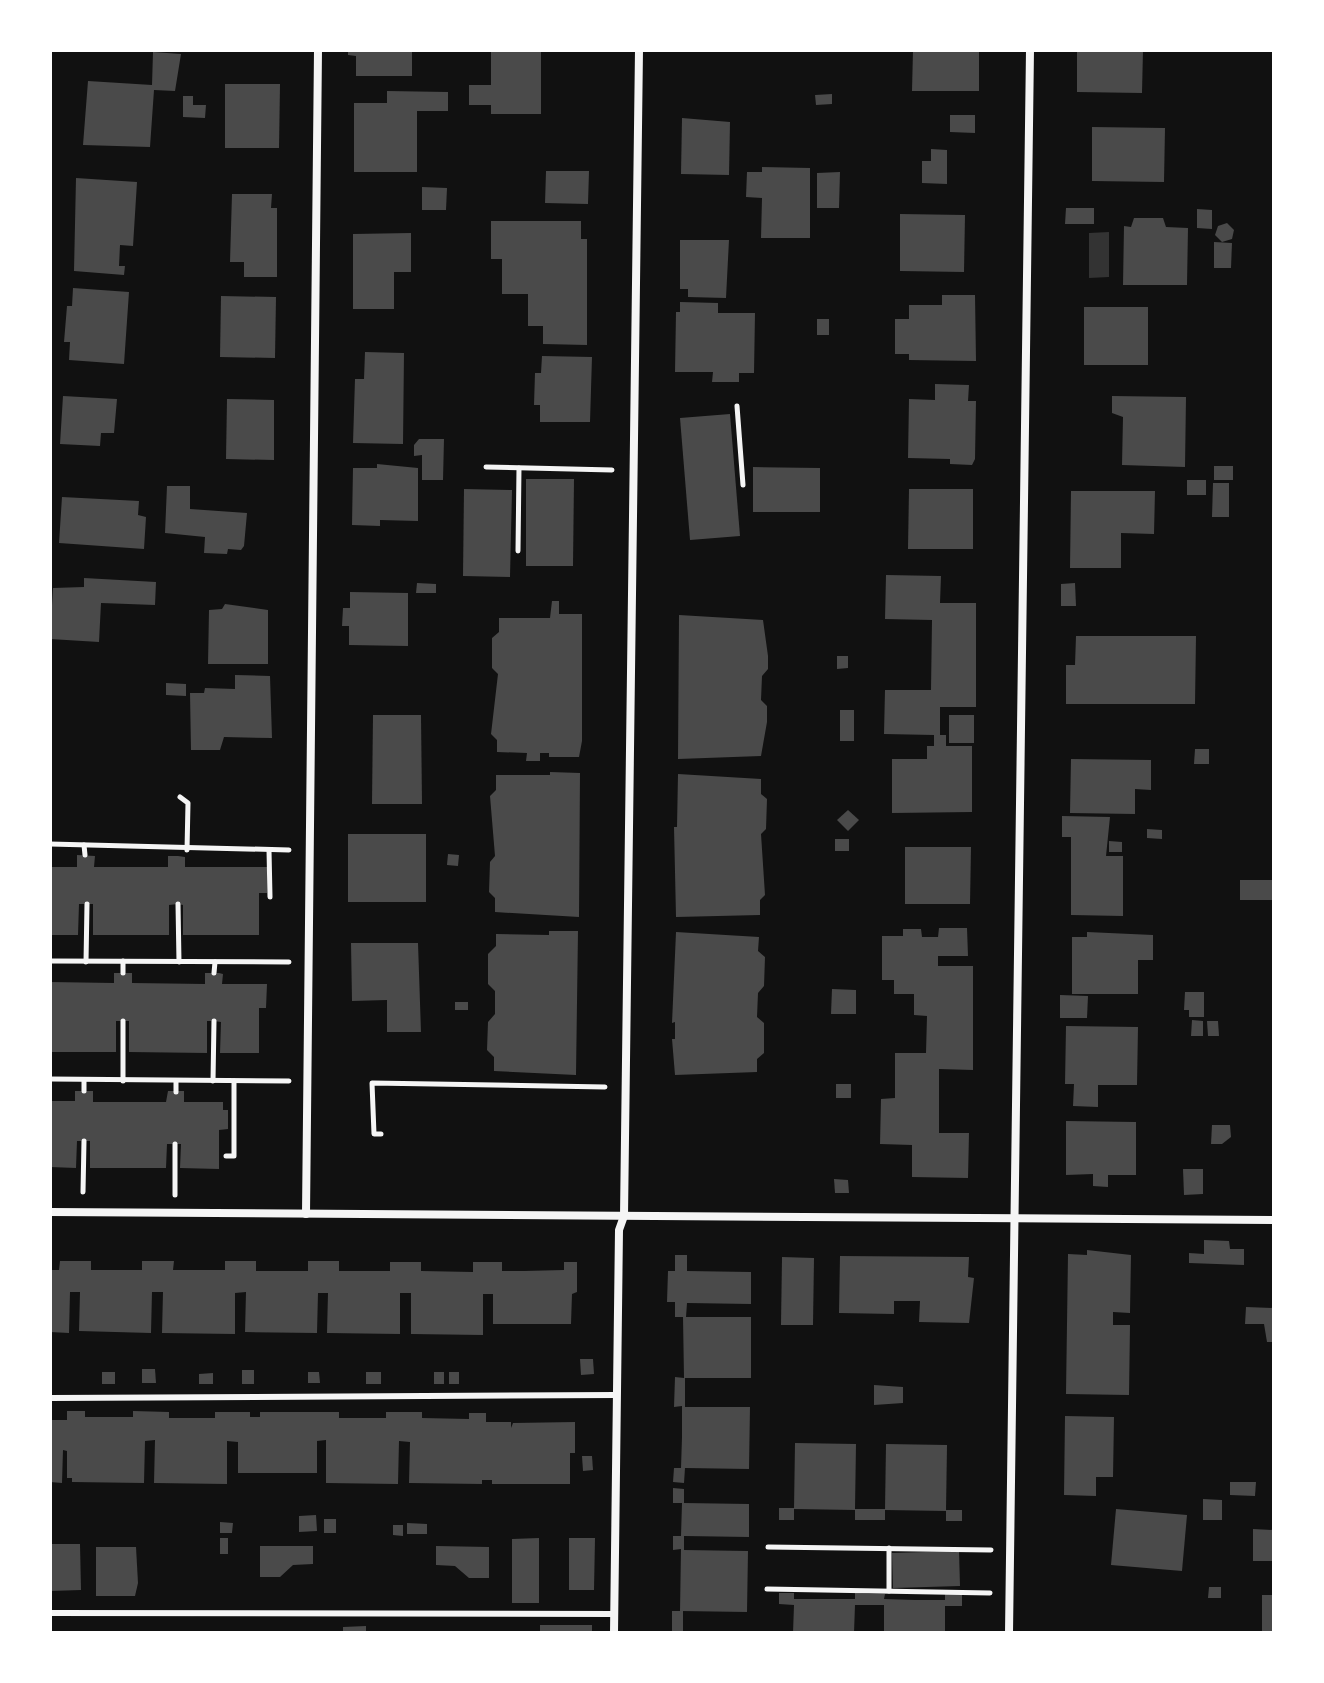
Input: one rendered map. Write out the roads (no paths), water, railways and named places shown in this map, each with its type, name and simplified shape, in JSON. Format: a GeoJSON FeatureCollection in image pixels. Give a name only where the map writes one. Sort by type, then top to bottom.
{"type":"FeatureCollection","features":[{"type":"Feature","properties":{"kind":"street"},"geometry":{"type":"LineString","coordinates":[[306,1214],[318,50]]}},
{"type":"Feature","properties":{"kind":"street"},"geometry":{"type":"LineString","coordinates":[[614,1633],[619,1230],[624,1216],[639,50]]}},
{"type":"Feature","properties":{"kind":"street"},"geometry":{"type":"LineString","coordinates":[[1009,1633],[1030,50]]}},
{"type":"Feature","properties":{"kind":"street"},"geometry":{"type":"LineString","coordinates":[[50,1212],[1274,1220]]}},
{"type":"Feature","properties":{"kind":"lane"},"geometry":{"type":"LineString","coordinates":[[50,1398],[617,1395]]}},
{"type":"Feature","properties":{"kind":"lane"},"geometry":{"type":"LineString","coordinates":[[50,1613],[615,1614]]}}]}
